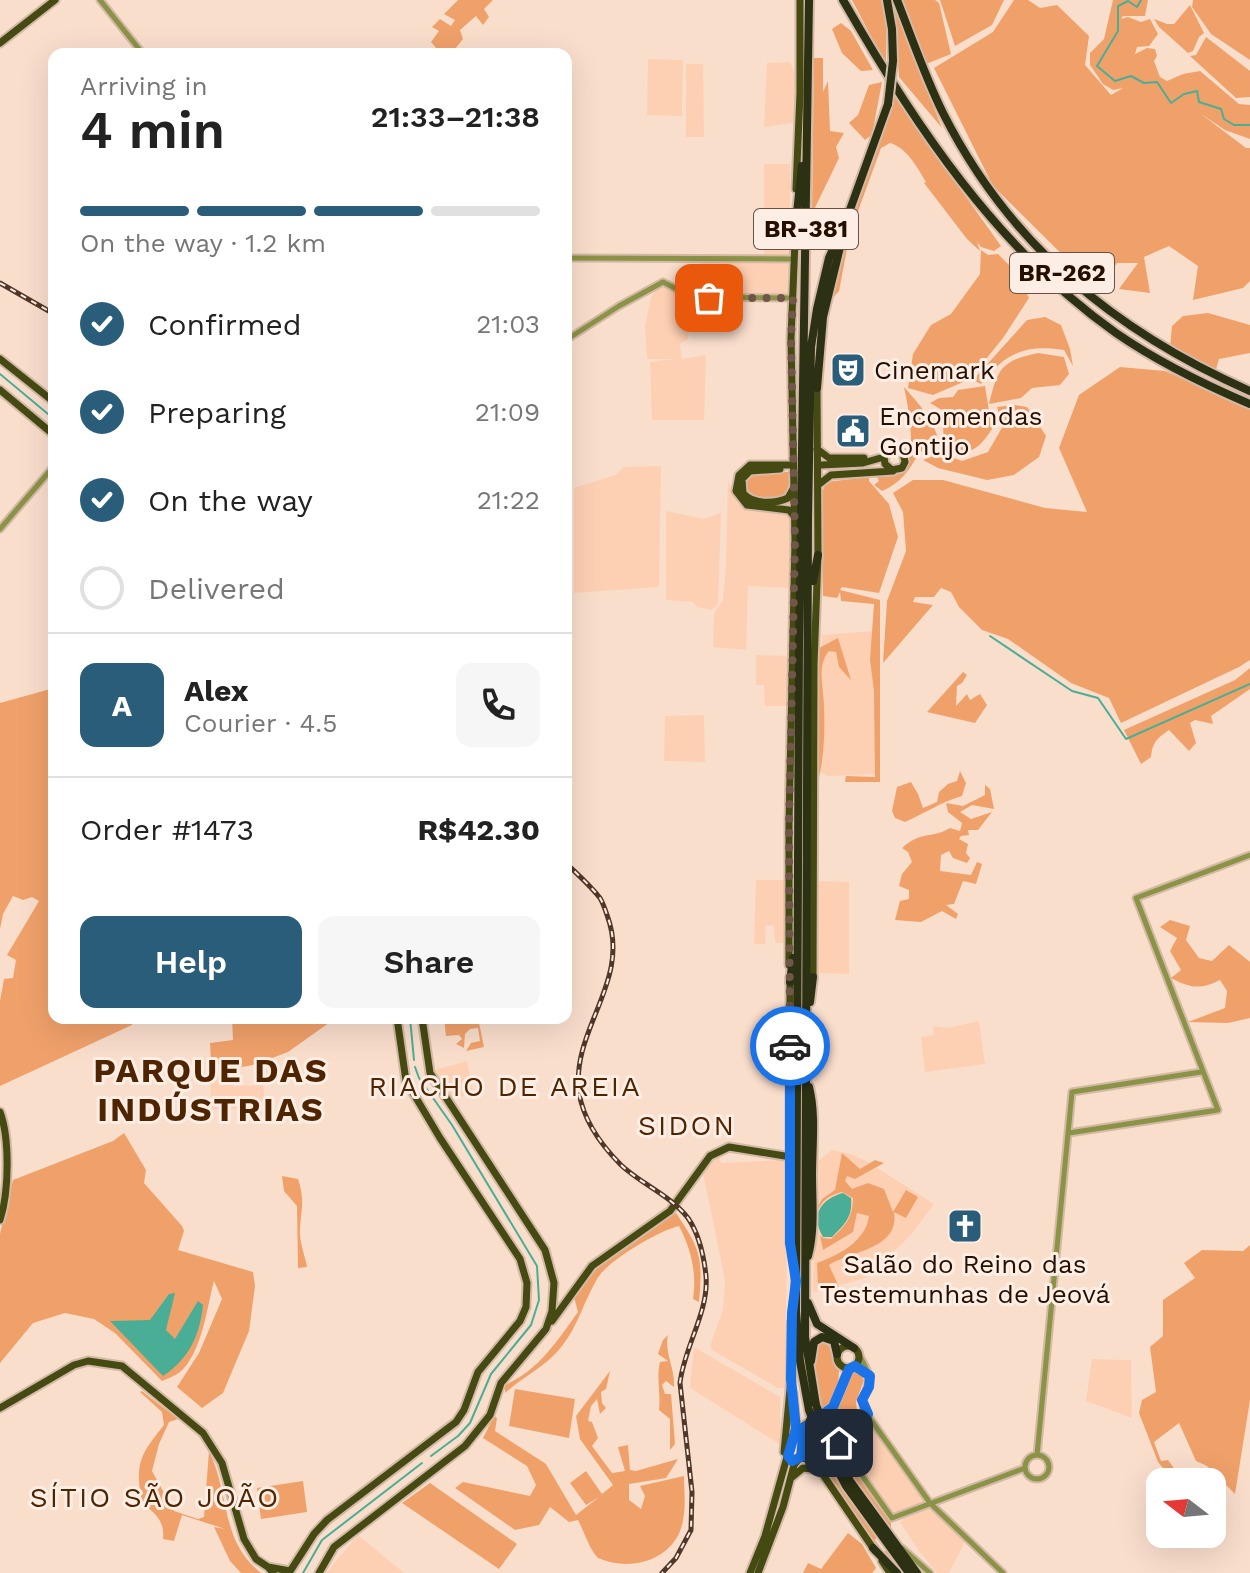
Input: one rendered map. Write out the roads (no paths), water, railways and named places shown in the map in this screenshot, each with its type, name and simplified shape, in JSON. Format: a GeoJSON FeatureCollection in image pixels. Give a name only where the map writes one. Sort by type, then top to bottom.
{"type":"FeatureCollection","features":[{"type":"Feature","properties":{"kind":"highway","name":"BR-381"},"geometry":{"type":"LineString","coordinates":[[809,0],[800,555],[800,1361],[820,1429],[846,1486],[909,1573]]}},
{"type":"Feature","properties":{"kind":"highway","name":"BR-262"},"geometry":{"type":"LineString","coordinates":[[843,0],[878,61],[934,143],[985,210],[1040,271],[1114,331],[1153,357],[1199,382],[1250,404]]}},
{"type":"Feature","properties":{"kind":"highway","name":"BR-381"},"geometry":{"type":"LineString","coordinates":[[800,1276],[812,1235],[812,1101],[805,1075],[811,347],[829,258],[847,218],[888,104],[893,61],[887,0]]}},
{"type":"Feature","properties":{"kind":"highway","name":"BR-262"},"geometry":{"type":"LineString","coordinates":[[897,0],[942,112],[980,175],[1020,228],[1079,289],[1120,320],[1204,371],[1250,391]]}},
{"type":"Feature","properties":{"kind":"highway","name":"BR-381"},"geometry":{"type":"LineString","coordinates":[[796,222],[807,122]]}},
{"type":"Feature","properties":{"kind":"highway","name":"BR-381"},"geometry":{"type":"LineString","coordinates":[[817,388],[819,345],[847,218]]}},
{"type":"Feature","properties":{"kind":"highway"},"geometry":{"type":"LineString","coordinates":[[794,593],[800,555]]}},
{"type":"Feature","properties":{"kind":"highway"},"geometry":{"type":"LineString","coordinates":[[809,638],[813,573],[818,555]]}},
{"type":"Feature","properties":{"kind":"highway"},"geometry":{"type":"LineString","coordinates":[[790,982],[800,862]]}},
{"type":"Feature","properties":{"kind":"highway","name":"BR-381"},"geometry":{"type":"LineString","coordinates":[[805,1043],[813,977]]}},
{"type":"Feature","properties":{"kind":"highway","name":"BR-381"},"geometry":{"type":"LineString","coordinates":[[790,1243],[800,1276],[813,1408]]}},
{"type":"Feature","properties":{"kind":"highway"},"geometry":{"type":"LineString","coordinates":[[800,1276],[813,1319],[856,1350]]}},
{"type":"Feature","properties":{"kind":"highway"},"geometry":{"type":"LineString","coordinates":[[791,1379],[792,1313],[800,1276]]}},
{"type":"Feature","properties":{"kind":"highway","name":"BR-381"},"geometry":{"type":"LineString","coordinates":[[810,1378],[812,1348],[818,1339],[834,1341],[837,1354]]}},
{"type":"Feature","properties":{"kind":"highway","name":"BR-381"},"geometry":{"type":"LineString","coordinates":[[820,1429],[850,1481],[917,1573]]}},
{"type":"Feature","properties":{"kind":"highway"},"geometry":{"type":"LineString","coordinates":[[873,1548],[897,1573]]}},
{"type":"Feature","properties":{"kind":"main road"},"geometry":{"type":"LineString","coordinates":[[0,43],[55,0]]}},
{"type":"Feature","properties":{"kind":"main road","name":"BR-381"},"geometry":{"type":"LineString","coordinates":[[790,1243],[789,824],[795,518],[791,338],[800,93],[800,0]]}},
{"type":"Feature","properties":{"kind":"main road"},"geometry":{"type":"LineString","coordinates":[[0,359],[48,397]]}},
{"type":"Feature","properties":{"kind":"main road","name":"BR-381"},"geometry":{"type":"LineString","coordinates":[[813,977],[817,388]]}},
{"type":"Feature","properties":{"kind":"main road"},"geometry":{"type":"LineString","coordinates":[[0,390],[48,430]]}},
{"type":"Feature","properties":{"kind":"main road"},"geometry":{"type":"LineString","coordinates":[[817,449],[829,458],[885,455]]}},
{"type":"Feature","properties":{"kind":"main road"},"geometry":{"type":"LineString","coordinates":[[817,486],[831,475],[882,474],[892,470],[904,465],[903,453],[895,449],[863,463],[821,467],[892,470]]}},
{"type":"Feature","properties":{"kind":"main road"},"geometry":{"type":"LineString","coordinates":[[885,455],[885,464],[892,470]]}},
{"type":"Feature","properties":{"kind":"main road"},"geometry":{"type":"LineString","coordinates":[[795,483],[788,498],[753,501],[741,489],[742,479],[750,471],[791,468],[750,465],[739,475],[736,491],[747,505],[789,510],[795,518]]}},
{"type":"Feature","properties":{"kind":"main road"},"geometry":{"type":"LineString","coordinates":[[0,1408],[74,1365],[88,1361],[122,1366],[203,1433],[222,1463],[244,1539],[256,1559],[271,1570],[283,1572],[290,1572],[314,1534],[327,1520],[456,1422],[464,1410],[478,1372],[520,1321],[526,1307],[527,1283],[520,1259],[406,1081],[398,1024]]}},
{"type":"Feature","properties":{"kind":"main road"},"geometry":{"type":"LineString","coordinates":[[423,1024],[430,1073],[545,1250],[553,1275],[554,1297],[546,1329]]}},
{"type":"Feature","properties":{"kind":"main road"},"geometry":{"type":"LineString","coordinates":[[0,1112],[5,1135],[0,1220]]}},
{"type":"Feature","properties":{"kind":"main road"},"geometry":{"type":"LineString","coordinates":[[319,1573],[334,1547],[465,1446],[490,1415],[501,1383],[592,1266],[670,1211],[697,1172],[716,1152],[729,1147],[791,1157]]}},
{"type":"Feature","properties":{"kind":"main road"},"geometry":{"type":"LineString","coordinates":[[554,1297],[557,1301],[567,1300]]}},
{"type":"Feature","properties":{"kind":"main road"},"geometry":{"type":"LineString","coordinates":[[796,1429],[827,1413],[838,1397],[848,1367],[859,1360],[856,1350],[844,1347],[837,1354],[837,1361],[848,1367]]}},
{"type":"Feature","properties":{"kind":"main road"},"geometry":{"type":"LineString","coordinates":[[750,1573],[765,1536],[796,1429],[791,1379]]}},
{"type":"Feature","properties":{"kind":"main road"},"geometry":{"type":"LineString","coordinates":[[778,1490],[791,1379]]}},
{"type":"Feature","properties":{"kind":"main road"},"geometry":{"type":"LineString","coordinates":[[758,1573],[799,1458],[802,1433],[807,1424]]}},
{"type":"Feature","properties":{"kind":"main road"},"geometry":{"type":"LineString","coordinates":[[788,1456],[791,1460],[811,1459],[821,1470],[890,1573]]}},
{"type":"Feature","properties":{"kind":"main road"},"geometry":{"type":"LineString","coordinates":[[790,1480],[803,1468],[821,1470]]}},
{"type":"Feature","properties":{"kind":"main road"},"geometry":{"type":"LineString","coordinates":[[778,1490],[786,1496]]}},
{"type":"Feature","properties":{"kind":"street"},"geometry":{"type":"LineString","coordinates":[[100,0],[138,48]]}},
{"type":"Feature","properties":{"kind":"street"},"geometry":{"type":"LineString","coordinates":[[572,258],[795,259]]}},
{"type":"Feature","properties":{"kind":"street"},"geometry":{"type":"LineString","coordinates":[[572,336],[663,282],[689,295],[793,298]]}},
{"type":"Feature","properties":{"kind":"street"},"geometry":{"type":"LineString","coordinates":[[0,529],[48,473]]}},
{"type":"Feature","properties":{"kind":"street"},"geometry":{"type":"LineString","coordinates":[[1069,1133],[1218,1110],[1136,898],[1250,855]]}},
{"type":"Feature","properties":{"kind":"street"},"geometry":{"type":"LineString","coordinates":[[1037,1455],[1072,1092],[1201,1072]]}},
{"type":"Feature","properties":{"kind":"street"},"geometry":{"type":"LineString","coordinates":[[856,1350],[870,1376],[869,1387],[862,1400],[868,1414],[930,1503],[1003,1573]]}},
{"type":"Feature","properties":{"kind":"street"},"geometry":{"type":"LineString","coordinates":[[848,1367],[870,1376]]}},
{"type":"Feature","properties":{"kind":"street"},"geometry":{"type":"LineString","coordinates":[[868,1414],[838,1439],[890,1517],[1025,1468]]}},
{"type":"Feature","properties":{"kind":"street"},"geometry":{"type":"LineString","coordinates":[[1037,1455],[1047,1460],[1049,1468],[1045,1475],[1034,1478],[1028,1475],[1025,1468],[1027,1460],[1037,1455]]}},
{"type":"Feature","properties":{"kind":"street"},"geometry":{"type":"LineString","coordinates":[[895,1543],[930,1573]]}},
{"type":"Feature","properties":{"kind":"water"},"geometry":{"type":"Polygon","coordinates":[[[843,1193],[851,1198],[849,1215],[832,1237],[823,1237],[818,1222],[820,1209],[829,1199],[843,1193]]]}},
{"type":"Feature","properties":{"kind":"water"},"geometry":{"type":"Polygon","coordinates":[[[175,1293],[166,1330],[175,1339],[198,1301],[203,1305],[192,1345],[180,1362],[163,1376],[110,1321],[150,1320],[169,1294],[175,1293]]]}},
{"type":"Feature","properties":{"kind":"waterway"},"geometry":{"type":"LineString","coordinates":[[1141,0],[1137,7],[1128,1],[1118,6],[1118,31],[1097,66],[1115,81],[1131,76],[1144,83],[1157,82],[1171,103],[1184,94],[1197,91],[1199,102],[1221,109],[1224,119],[1234,125],[1250,125]]}},
{"type":"Feature","properties":{"kind":"waterway"},"geometry":{"type":"LineString","coordinates":[[0,374],[48,414]]}},
{"type":"Feature","properties":{"kind":"waterway"},"geometry":{"type":"LineString","coordinates":[[990,636],[1072,691],[1098,698],[1126,739],[1250,684]]}},
{"type":"Feature","properties":{"kind":"waterway"},"geometry":{"type":"LineString","coordinates":[[411,1024],[414,1060]]}},
{"type":"Feature","properties":{"kind":"waterway"},"geometry":{"type":"LineString","coordinates":[[415,1067],[537,1266],[539,1300],[531,1325],[491,1374],[470,1423],[431,1456]]}},
{"type":"Feature","properties":{"kind":"waterway"},"geometry":{"type":"LineString","coordinates":[[303,1573],[322,1540],[422,1463]]}},
{"type":"Feature","properties":{"kind":"railway"},"geometry":{"type":"LineString","coordinates":[[0,283],[48,311]]}},
{"type":"Feature","properties":{"kind":"railway"},"geometry":{"type":"LineString","coordinates":[[572,869],[600,898],[613,939],[607,983],[579,1069],[579,1092],[584,1112],[600,1140],[621,1165],[673,1203],[688,1218],[698,1238],[706,1276],[704,1303],[680,1383],[692,1492],[691,1530],[676,1558],[662,1573]]}},
{"type":"Feature","properties":{"kind":"place","name":"Cinemark"},"geometry":{"type":"Point","coordinates":[848,370]}},
{"type":"Feature","properties":{"kind":"place","name":"Encomendas Gontijo"},"geometry":{"type":"Point","coordinates":[853,431]}},
{"type":"Feature","properties":{"kind":"place","name":"Salão do Reino das Testemunhas de Jeová"},"geometry":{"type":"Point","coordinates":[965,1226]}},
{"type":"Feature","properties":{"kind":"district","name":"RIACHO DE AREIA"},"geometry":{"type":"Point","coordinates":[505,1086]}},
{"type":"Feature","properties":{"kind":"district","name":"PARQUE DAS INDÚSTRIAS"},"geometry":{"type":"Point","coordinates":[211,1090]}},
{"type":"Feature","properties":{"kind":"district","name":"SIDON"},"geometry":{"type":"Point","coordinates":[687,1125]}},
{"type":"Feature","properties":{"kind":"district","name":"SÍTIO SÃO JOÃO"},"geometry":{"type":"Point","coordinates":[155,1497]}}]}
